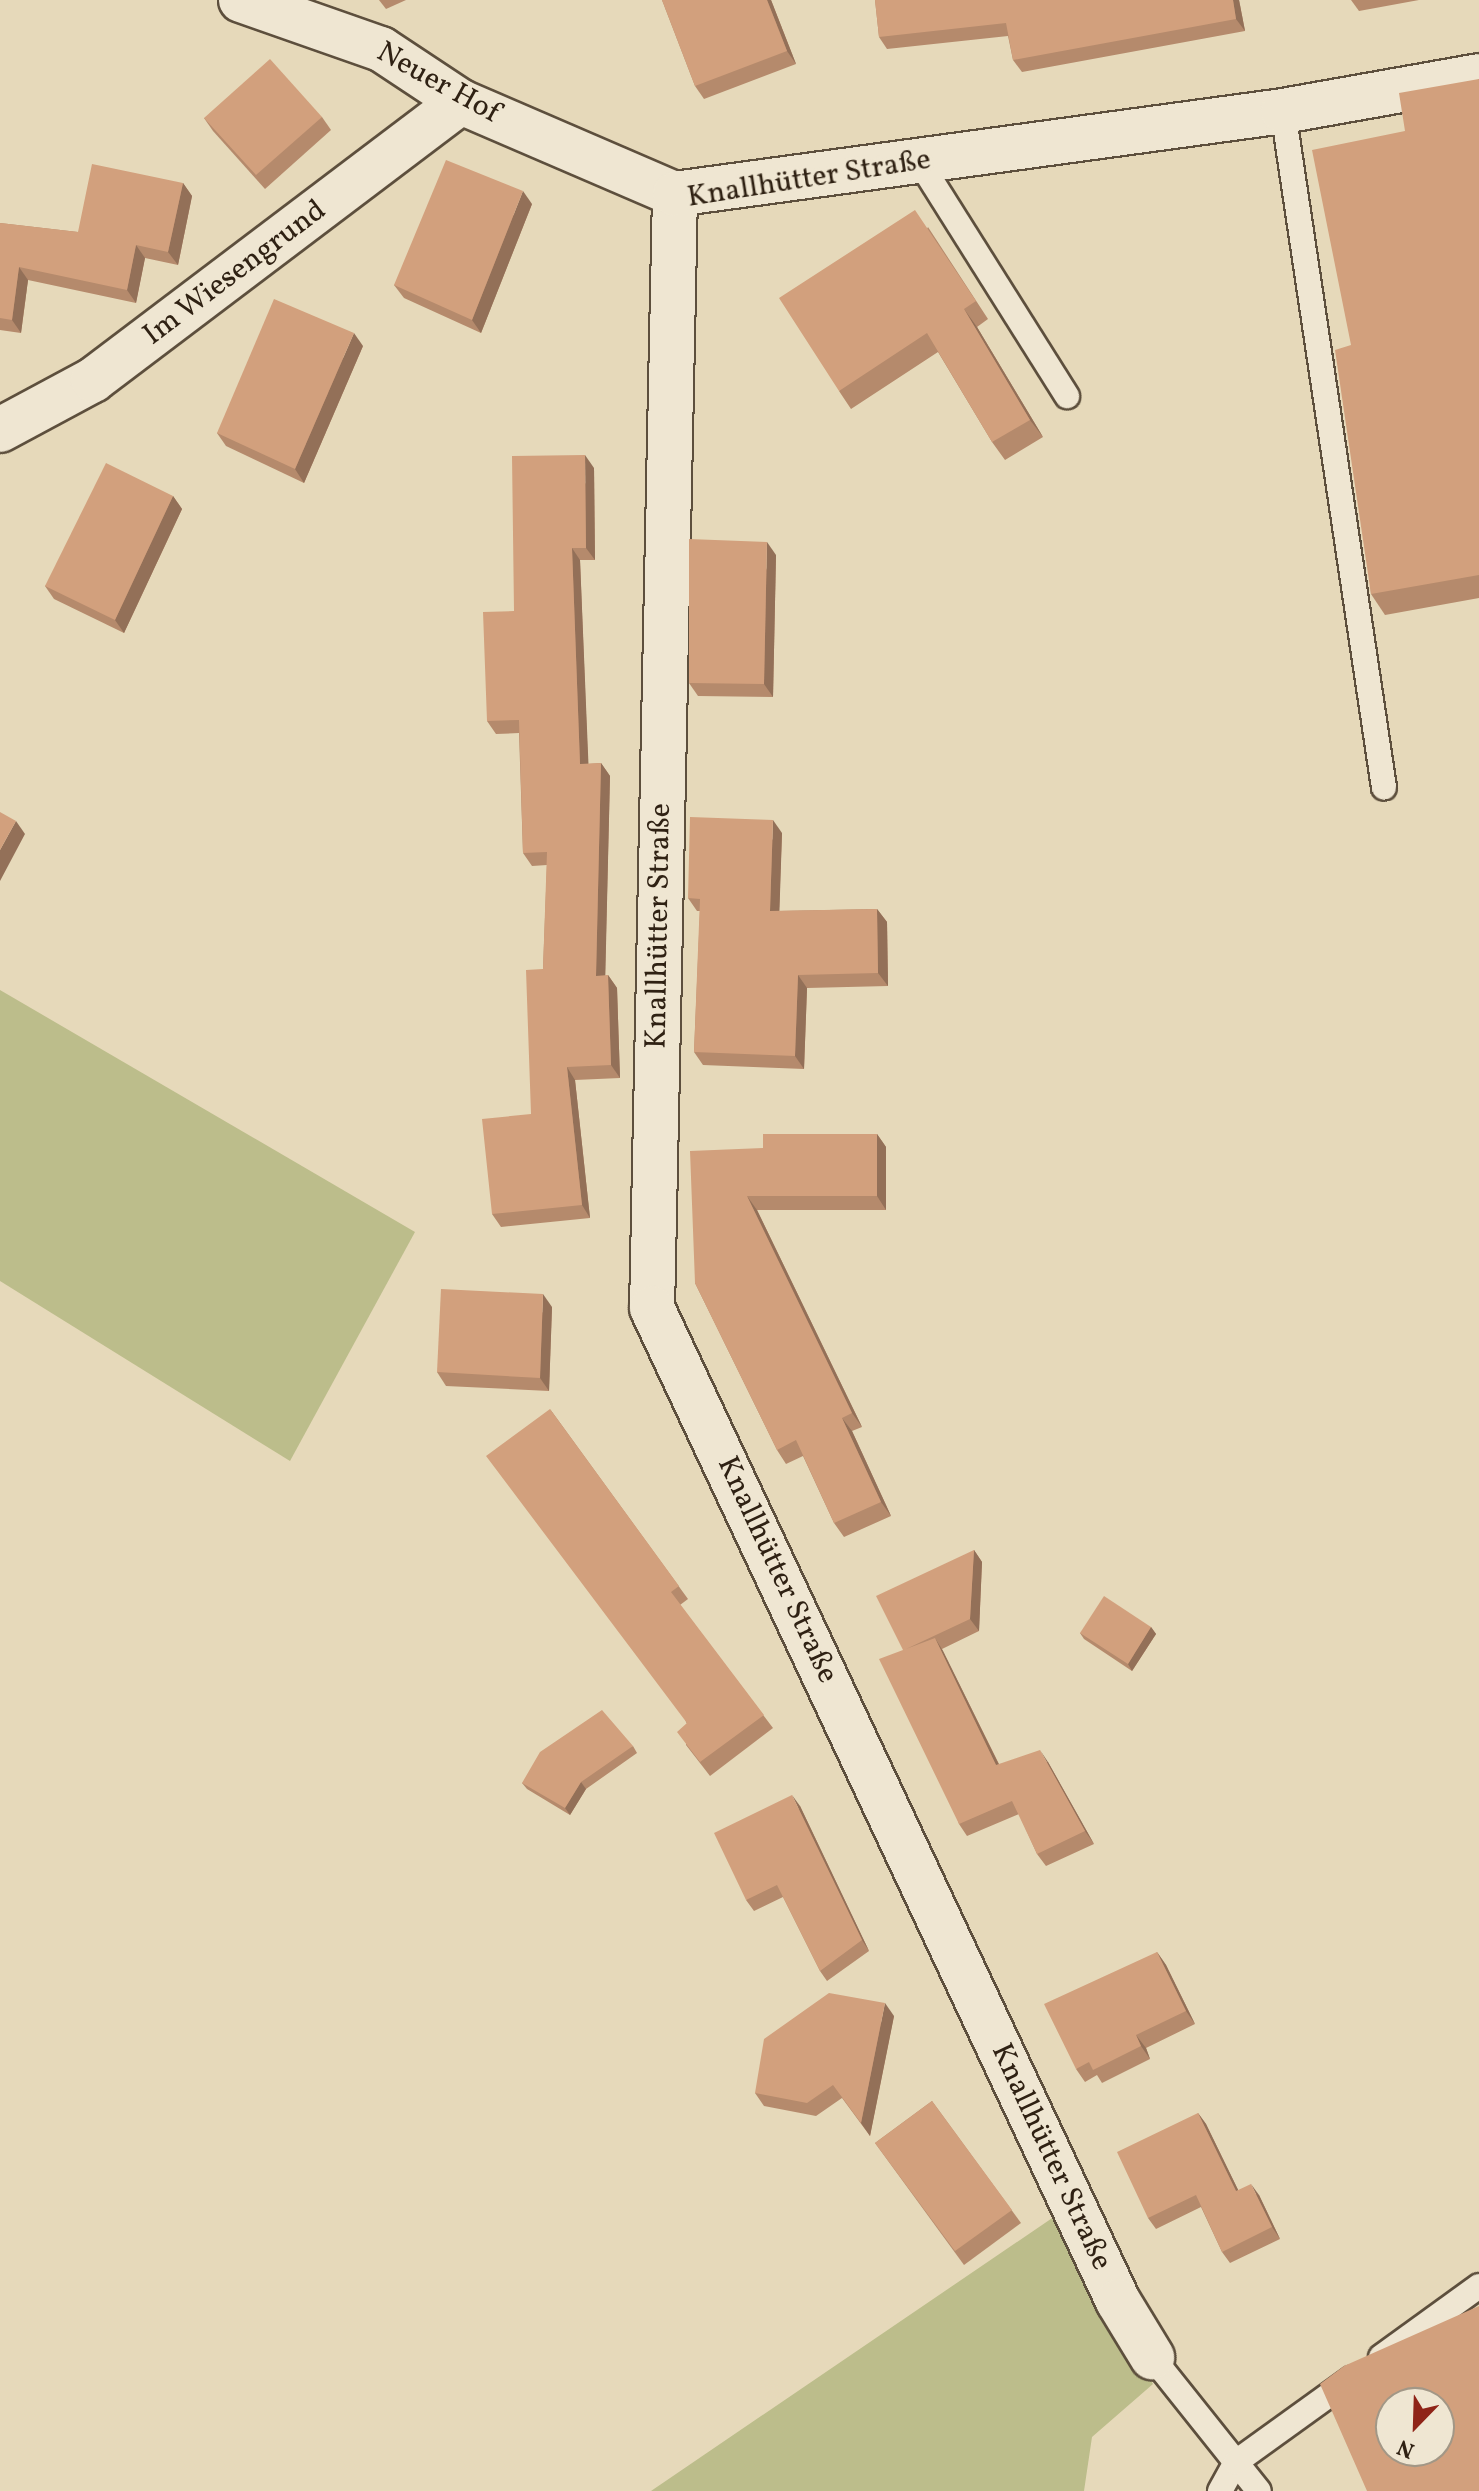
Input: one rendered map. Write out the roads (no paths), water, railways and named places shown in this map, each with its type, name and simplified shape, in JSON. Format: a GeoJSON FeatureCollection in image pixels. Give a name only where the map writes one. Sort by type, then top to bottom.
{"type":"FeatureCollection","features":[{"type":"Feature","properties":{"kind":"street","name":"Neuer Hof"},"geometry":{"type":"LineString","coordinates":[[241,0],[381,49],[461,102],[675,194]]}},
{"type":"Feature","properties":{"kind":"street","name":"Knallhütter Straße"},"geometry":{"type":"LineString","coordinates":[[1152,2357],[1118,2301],[652,1308],[675,194],[1283,111],[1479,76]]}},
{"type":"Feature","properties":{"kind":"street","name":"Im Wiesengrund"},"geometry":{"type":"LineString","coordinates":[[0,430],[93,380],[461,102]]}},
{"type":"Feature","properties":{"kind":"lane"},"geometry":{"type":"LineString","coordinates":[[1283,111],[1384,788]]}},
{"type":"Feature","properties":{"kind":"lane"},"geometry":{"type":"LineString","coordinates":[[919,161],[1067,396]]}},
{"type":"Feature","properties":{"kind":"lane"},"geometry":{"type":"LineString","coordinates":[[1220,2491],[1236,2462],[1479,2286]]}},
{"type":"Feature","properties":{"kind":"lane"},"geometry":{"type":"LineString","coordinates":[[1152,2357],[1259,2491]]}}]}
